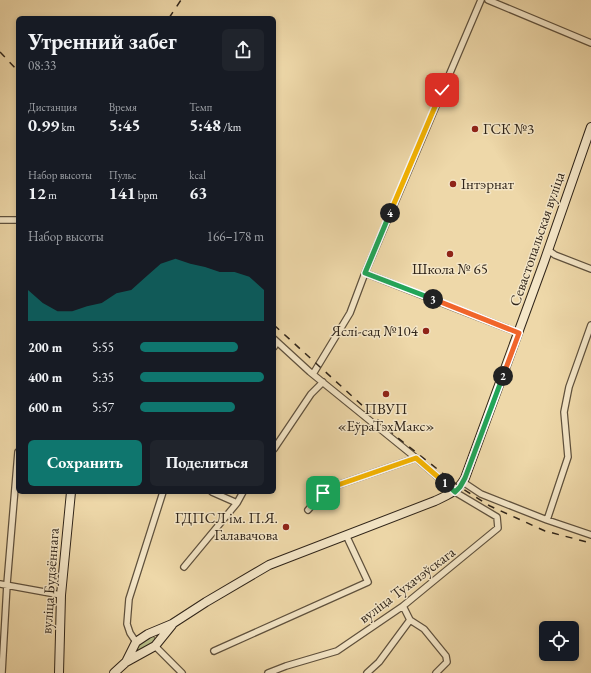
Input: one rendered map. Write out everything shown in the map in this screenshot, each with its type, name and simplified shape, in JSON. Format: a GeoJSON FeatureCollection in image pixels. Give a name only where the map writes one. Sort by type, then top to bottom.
{"type":"FeatureCollection","features":[{"type":"Feature","properties":{"kind":"street"},"geometry":{"type":"LineString","coordinates":[[312,373],[350,313],[365,273],[481,0]]}},
{"type":"Feature","properties":{"kind":"street"},"geometry":{"type":"LineString","coordinates":[[488,0],[591,43]]}},
{"type":"Feature","properties":{"kind":"street","name":"Севастопальская вуліца"},"geometry":{"type":"LineString","coordinates":[[124,667],[136,642],[148,634],[172,624],[225,590],[269,565],[455,492],[463,482],[519,333],[591,127]]}},
{"type":"Feature","properties":{"kind":"street"},"geometry":{"type":"LineString","coordinates":[[0,220],[16,220]]}},
{"type":"Feature","properties":{"kind":"street"},"geometry":{"type":"LineString","coordinates":[[548,250],[555,255],[591,270]]}},
{"type":"Feature","properties":{"kind":"street"},"geometry":{"type":"LineString","coordinates":[[365,273],[519,333]]}},
{"type":"Feature","properties":{"kind":"street"},"geometry":{"type":"LineString","coordinates":[[547,520],[568,457],[564,412],[569,387],[591,325]]}},
{"type":"Feature","properties":{"kind":"street"},"geometry":{"type":"LineString","coordinates":[[276,344],[416,458],[455,492]]}},
{"type":"Feature","properties":{"kind":"street"},"geometry":{"type":"LineString","coordinates":[[276,446],[311,394],[323,382]]}},
{"type":"Feature","properties":{"kind":"street"},"geometry":{"type":"LineString","coordinates":[[308,510],[323,493],[332,487],[416,458]]}},
{"type":"Feature","properties":{"kind":"street"},"geometry":{"type":"LineString","coordinates":[[2,673],[6,584],[16,474]]}},
{"type":"Feature","properties":{"kind":"street"},"geometry":{"type":"LineString","coordinates":[[463,482],[481,494],[547,520],[591,535]]}},
{"type":"Feature","properties":{"kind":"street","name":"вуліца Тухачэўскага"},"geometry":{"type":"LineString","coordinates":[[268,673],[286,666],[337,651],[403,606],[498,528],[497,517],[455,492]]}},
{"type":"Feature","properties":{"kind":"street","name":"вуліца Будзённага"},"geometry":{"type":"LineString","coordinates":[[58,673],[60,595],[71,494]]}},
{"type":"Feature","properties":{"kind":"street"},"geometry":{"type":"LineString","coordinates":[[144,653],[138,653],[135,646],[136,642],[130,633],[127,624],[129,599],[162,494]]}},
{"type":"Feature","properties":{"kind":"street"},"geometry":{"type":"LineString","coordinates":[[217,494],[237,503]]}},
{"type":"Feature","properties":{"kind":"street"},"geometry":{"type":"LineString","coordinates":[[184,567],[237,503],[242,494]]}},
{"type":"Feature","properties":{"kind":"street"},"geometry":{"type":"LineString","coordinates":[[214,651],[368,582],[346,535]]}},
{"type":"Feature","properties":{"kind":"street"},"geometry":{"type":"LineString","coordinates":[[0,584],[60,595]]}},
{"type":"Feature","properties":{"kind":"street"},"geometry":{"type":"LineString","coordinates":[[403,606],[410,620],[424,629],[446,656],[447,662],[436,673]]}},
{"type":"Feature","properties":{"kind":"street"},"geometry":{"type":"LineString","coordinates":[[367,673],[379,662],[410,620]]}},
{"type":"Feature","properties":{"kind":"street","name":"Севастопальская вуліца"},"geometry":{"type":"LineString","coordinates":[[114,673],[156,644],[172,624]]}},
{"type":"Feature","properties":{"kind":"street"},"geometry":{"type":"LineString","coordinates":[[148,634],[156,636],[156,644],[182,673]]}},
{"type":"Feature","properties":{"kind":"green space"},"geometry":{"type":"Polygon","coordinates":[[[151,635],[155,638],[155,642],[139,651],[137,648],[138,643],[151,635]]]}},
{"type":"Feature","properties":{"kind":"railway"},"geometry":{"type":"LineString","coordinates":[[170,16],[181,0]]}},
{"type":"Feature","properties":{"kind":"railway"},"geometry":{"type":"LineString","coordinates":[[0,52],[16,69]]}},
{"type":"Feature","properties":{"kind":"railway"},"geometry":{"type":"LineString","coordinates":[[276,327],[398,438],[460,487],[490,506],[545,531],[591,543]]}},
{"type":"Feature","properties":{"kind":"place","name":"ГСК №3"},"geometry":{"type":"Point","coordinates":[475,129]}},
{"type":"Feature","properties":{"kind":"place","name":"Інтэрнат"},"geometry":{"type":"Point","coordinates":[453,184]}},
{"type":"Feature","properties":{"kind":"place","name":"Школа № 65"},"geometry":{"type":"Point","coordinates":[450,254]}},
{"type":"Feature","properties":{"kind":"place","name":"Яслі-сад №104"},"geometry":{"type":"Point","coordinates":[426,331]}},
{"type":"Feature","properties":{"kind":"place","name":"ПВУП «ЕўраТэхМакс»"},"geometry":{"type":"Point","coordinates":[386,394]}},
{"type":"Feature","properties":{"kind":"place","name":"ГДПСЛ ім. П.Я. Галавачова"},"geometry":{"type":"Point","coordinates":[286,527]}},
{"type":"Feature","properties":{"kind":"route"},"geometry":{"type":"LineString","coordinates":[[323,493],[332,487],[416,458],[455,492],[465,478],[519,333],[365,273],[442,90]]}}]}
